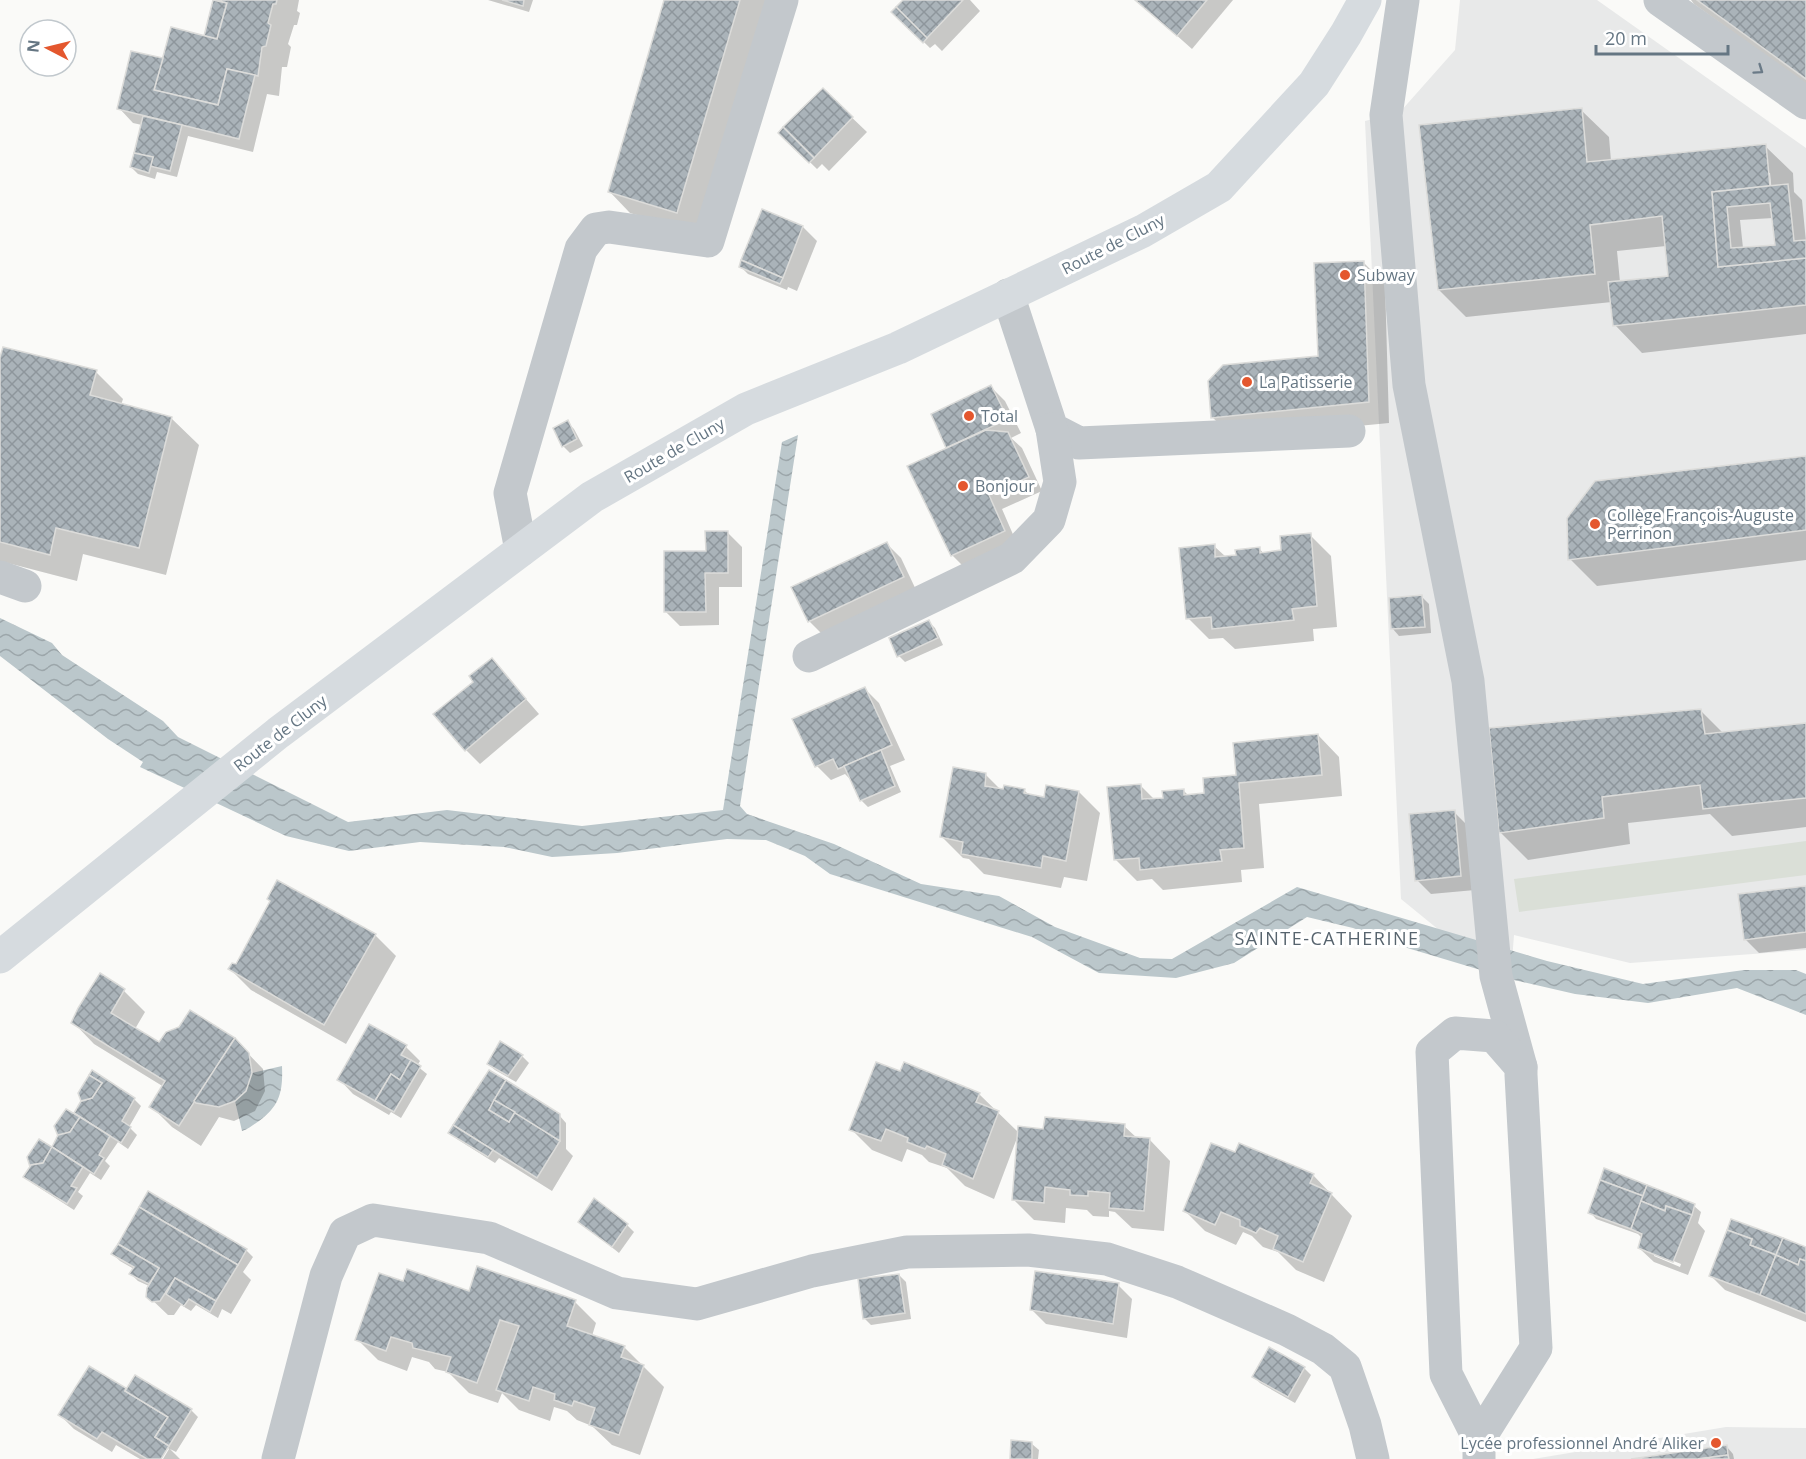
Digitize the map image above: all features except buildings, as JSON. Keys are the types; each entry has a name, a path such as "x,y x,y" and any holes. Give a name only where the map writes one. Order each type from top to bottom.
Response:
{"main road":[{"name":"Route de Cluny","path":"0,957 278,733 592,497 746,409 898,348 1143,231 1219,187 1314,84 1365,0"}],"lane":[{"path":"521,550 510,493 581,249 596,229 609,227 708,241 782,0"},
{"path":"1403,0 1386,116 1409,385 1468,681 1496,976 1521,1067 1536,1348 1479,1449"},
{"path":"1660,0 1806,103"},
{"path":"809,656 1012,558 1049,520 1060,482 1052,429 1008,295"},
{"path":"1052,429 1079,442 1350,431"},
{"path":"1479,1449 1446,1374 1432,1052 1455,1034 1494,1036 1521,1067"},
{"path":"278,1459 326,1276 345,1233 373,1220 489,1238 617,1293 697,1304 812,1271 907,1252 1028,1250 1107,1259 1178,1282 1287,1330 1323,1349 1344,1367 1365,1425 1373,1459"}],"shaded area":[{"name":"Collège François-Auguste Perrinon","path":"1460,0 1597,0 1806,148 1806,950 1630,963 1514,935 1512,961 1477,961 1401,899 1365,121 1400,112 1455,50"},
{"path":"1806,841 1806,875 1519,912 1514,879"},
{"name":"Lycée professionnel André Aliker","path":"1726,1427 1806,1428 1806,1459 1533,1459"}],"water":[{"path":"798,435 740,806 747,814 834,844 921,884 999,896 1055,927 1140,958 1172,959 1297,887 1547,961 1643,984 1744,970 1796,970 1806,974 1806,1015 1737,988 1648,1003 1575,994 1514,980 1404,947 1353,928 1307,917 1234,963 1176,978 1099,973 1032,937 830,874 805,856 766,840 727,839 617,853 552,857 504,847 420,842 349,851 286,836 140,767 143,762 108,739 0,656 0,618 52,643 62,655 163,721 178,737 348,822 447,810 582,826 723,810 782,442"},
{"path":"282,1066 281,1090 276,1104 251,1127 242,1131 235,1101 246,1091 252,1073"}],"place":[{"name":"Subway","path":"1345,275"},
{"name":"La Patisserie","path":"1247,382"},
{"name":"Total","path":"969,416"},
{"name":"Bonjour","path":"963,486"},
{"name":"Collège François-Auguste Perrinon","path":"1595,524"},
{"name":"Lycée professionnel André Aliker","path":"1716,1443"}],"district":[{"name":"SAINTE-CATHERINE","path":"1327,938"}]}
